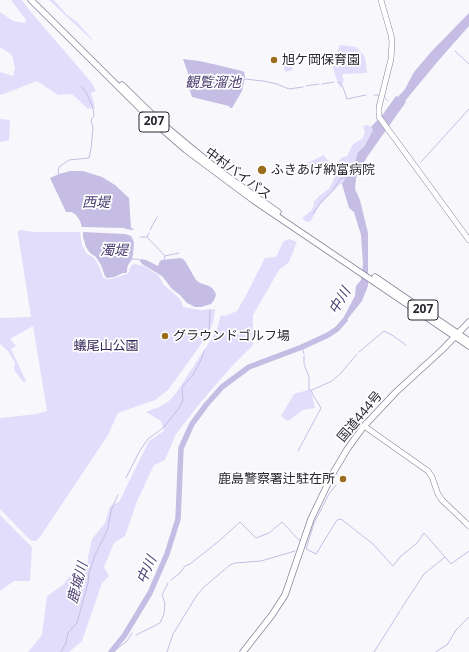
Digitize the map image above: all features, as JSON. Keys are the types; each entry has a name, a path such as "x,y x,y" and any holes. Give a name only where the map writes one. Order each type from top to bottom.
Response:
{"highway":[{"name":"中村バイパス","path":"31,0 156,124 186,150 253,200 292,224"},
{"name":"中村バイパス","path":"37,0 158,120 221,172 292,224 457,335"},
{"name":"国道444号","path":"243,652 272,615 285,595 311,519 333,473 348,448 364,426 396,392 469,322"},
{"name":"207","path":"457,335 469,341"},
{"name":"207","path":"457,335 469,346"}],"main road":[{"path":"381,0 392,42 390,59 379,107 379,117 469,240"},
{"path":"364,426 428,471 442,500 469,526"}],"green space":[{"path":"11,0 22,0 92,83 96,91 91,93 95,108 88,109 72,94 58,95 37,81 0,95 0,72 13,76 15,68 12,55 0,47 0,12 13,21 25,23 26,20"},
{"path":"49,0 54,0 66,14 77,22 93,41"},
{"path":"340,45 356,47 365,57 367,73 344,74 342,76 344,80 341,88 333,68"},
{"path":"294,50 292,63 293,70 285,72 282,63 284,55"},
{"path":"0,119 10,120 9,140 0,142"},
{"path":"368,125 373,130 364,147 358,152 355,162 342,184 340,184 319,206 310,222 305,221 302,218 311,211 314,205 313,203 319,196 330,188 341,158 347,156 353,144 362,139 365,132 363,126"},
{"path":"324,155 329,162 327,166 312,174 309,173 305,164"},
{"name":"蟻尾山公園","path":"18,231 33,232 80,232 82,245 86,253 94,258 103,277 106,279 127,274 132,265 135,264 144,266 158,275 164,285 179,298 183,307 200,310 215,309 213,323 207,336 168,390 155,400 118,413 108,435 36,541 30,540 0,509 0,418 37,414 47,411 33,326 10,339 16,346 11,349 26,381 24,383 14,370 15,363 8,351 0,344 0,318 31,317 18,234"},
{"path":"289,239 297,242 289,262 279,270 253,315 253,345 233,365 200,403 176,434 165,460 154,465 137,501 125,536 114,543 104,567 109,576 102,583 82,641 69,652 28,652 42,635 47,596 63,585 72,573 87,568 92,539 105,523 110,506 119,502 149,441 164,431 161,421 146,412 168,402 176,393 216,332 221,315 225,316 237,311 265,258 276,257 283,242"},
{"path":"308,390 311,391 315,408 303,410 288,421 281,416 294,394"},
{"path":"0,515 32,547 30,581 14,581 0,591"}],"water":[{"path":"469,13 469,26 405,101 406,102 367,157 356,178 355,189 360,200 368,233 368,286 362,301 342,326 340,324 355,296 356,286 361,280 363,264 361,235 354,212 349,208 342,184 355,162 358,152 364,147 373,130 371,127 396,96 398,97 405,89 414,72 431,52"},
{"name":"観覧溜池","path":"183,59 199,61 244,72 245,77 242,91 232,108 192,97 188,87 189,76"},
{"name":"西堤","path":"70,171 83,171 102,177 115,185 129,198 131,228 134,229 82,227 76,215 72,212 66,212 50,178"},
{"name":"濁堤","path":"83,232 125,234 131,236 134,242 133,255 128,265 127,272 107,278 96,257 90,253 86,247"},
{"path":"180,258 185,261 196,280 213,289 216,295 211,304 195,307 187,303 172,289 162,276 142,264 140,261 141,259 146,260 158,266 162,260"}],"waterway":[{"path":"455,51 469,64"},
{"path":"245,79 277,84 289,89 303,87"},
{"path":"322,84 334,82"},
{"path":"338,82 343,87 347,99 366,95"},
{"path":"306,86 319,84"},
{"path":"59,174 59,167 69,160 89,158 93,128 91,120 94,116 93,108 82,87"},
{"path":"374,95 379,95"},
{"path":"385,98 388,101"},
{"path":"421,162 469,109"},
{"path":"313,214 340,179 346,177"},
{"path":"150,230 157,217"},
{"path":"149,233 147,237 165,256"},
{"path":"140,237 147,237"},
{"path":"164,260 165,256 179,253"},
{"path":"131,259 142,261"},
{"name":"鹿城川","path":"209,329 210,310"},
{"name":"中川","path":"111,652 124,636 150,593 167,554 178,519 181,448 192,424 222,387 249,367 302,347 328,335 337,329 345,320"},
{"path":"359,352 384,331 406,345"},
{"name":"中川","path":"302,347 304,354"},
{"name":"鹿城川","path":"126,478 139,452 148,439 164,427 179,408 183,400 183,386 193,375 204,351"},
{"path":"312,390 332,381 357,354"},
{"path":"298,451 321,408 311,390 309,390 309,377 304,364 304,356"},
{"path":"336,485 329,494 314,523 306,549 316,554 337,520 341,519 373,544 393,566 400,557 417,543 424,533 445,557"},
{"name":"鹿城川","path":"61,652 66,643 68,633 77,623 88,583 89,573 95,555 107,531 112,508 118,495"},
{"path":"171,580 180,573 185,566 190,564 219,541 240,522 256,538 269,533 282,522 299,540 301,540"},
{"path":"167,652 173,634 197,595 204,587 230,565 235,563 261,561 295,551"},
{"path":"401,609 424,574 445,557 451,564 469,551"},
{"path":"136,635 160,623 164,614 165,603 162,595 168,583"},
{"path":"374,652 400,611"},
{"path":"436,652 447,645 456,630 469,617"},
{"path":"113,652 127,641 132,633"}],"place":[{"name":"旭ケ岡保育園","path":"274,60"},
{"name":"ふきあげ納富病院","path":"262,170"},
{"name":"グラウンドゴルフ場","path":"165,336"},
{"name":"鹿島警察署辻駐在所","path":"343,479"}]}
